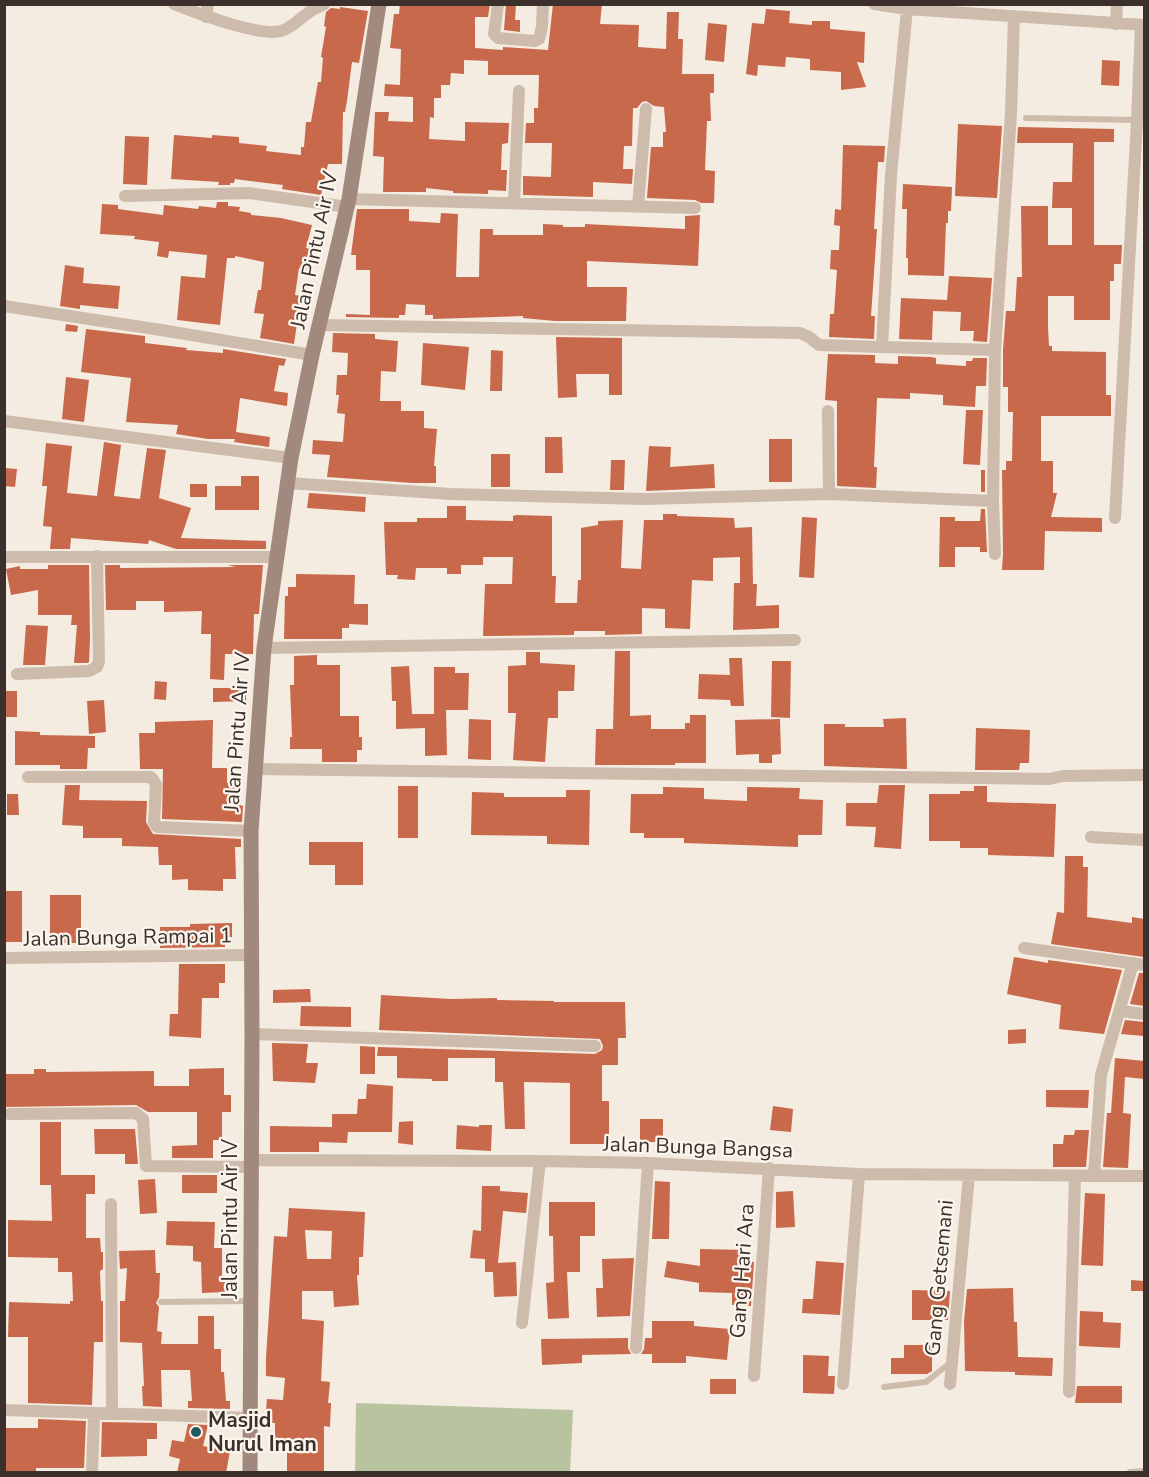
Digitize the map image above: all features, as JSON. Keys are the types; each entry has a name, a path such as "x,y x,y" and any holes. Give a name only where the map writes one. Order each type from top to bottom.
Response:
{"main road":[{"name":"Jalan Pintu Air IV","path":"250,1473 251,831 264,648 291,458 348,203 379,4"}],"street":[{"path":"174,4 206,17 267,32 281,31 290,27 324,4"},
{"path":"206,17 208,4"},
{"path":"498,4 494,34 498,38 534,41 539,39 541,34 543,4"},
{"path":"874,4 907,9 1143,25 1115,518"},
{"path":"1116,24 1118,4"},
{"path":"882,347 891,175 907,9"},
{"path":"995,554 993,501 995,350 1011,114 1014,16"},
{"path":"514,203 519,91"},
{"path":"638,206 646,109"},
{"path":"126,196 249,193 348,203 514,203 695,208"},
{"path":"4,306 312,356"},
{"path":"320,325 800,333 819,345 995,350"},
{"path":"828,411 829,494"},
{"path":"4,421 291,458"},
{"path":"288,483 451,494 644,499 829,494 993,501"},
{"path":"6,554 278,557"},
{"path":"17,674 89,671 97,667 99,661 97,556"},
{"path":"264,648 795,640"},
{"path":"254,769 1049,779 1063,776 1144,775"},
{"path":"28,777 151,777 156,784 154,822 157,827 251,831"},
{"path":"1091,837 1144,840"},
{"path":"1024,948 1139,964 1101,1074 1094,1174"},
{"name":"Jalan Bunga Rampai 1","path":"4,958 252,955"},
{"path":"1121,1011 1144,1014"},
{"path":"252,1034 595,1046"},
{"name":"Jalan Bunga Bangsa","path":"9,1114 136,1113 143,1119 146,1167 540,1161 648,1163 859,1174 1144,1176"},
{"path":"522,1323 540,1161"},
{"path":"636,1348 648,1163"},
{"name":"Gang Hari Ara","path":"754,1376 769,1168"},
{"path":"843,1384 859,1174"},
{"name":"Gang Getsemani","path":"950,1384 969,1175"},
{"path":"1069,1392 1075,1176"},
{"path":"111,1204 112,1413"},
{"path":"4,1410 251,1418"},
{"path":"92,1473 94,1414"}],"lane":[{"path":"1026,117 1137,120"},
{"path":"161,1302 251,1301"},
{"path":"884,1387 926,1382 951,1362"},
{"path":"1130,1473 1144,1471"}],"green space":[{"path":"356,1403 573,1410 570,1472 355,1472"}],"building":[{"path":"400,4 490,4 488,17 475,17 475,48 503,50 503,47 548,50 553,4 602,4 600,24 639,25 638,47 666,49 667,12 679,12 678,39 683,39 682,74 714,74 714,93 710,93 711,121 707,121 705,170 715,171 714,203 647,198 651,147 663,147 663,132 666,132 664,107 654,106 646,101 637,108 633,108 632,146 624,146 623,169 633,169 632,184 593,182 593,197 523,195 523,176 551,177 552,143 525,143 526,123 534,123 534,108 538,108 539,75 488,75 488,61 464,60 464,74 451,73 450,85 441,85 441,98 434,98 434,118 430,117 429,139 465,141 465,122 509,123 508,143 502,144 501,170 507,170 506,191 488,190 488,194 453,193 453,191 426,188 426,192 383,192 384,157 373,156 375,112 389,112 388,121 413,122 413,97 384,96 385,84 400,85 401,49 390,48 394,14 399,14"},
{"path":"506,4 516,4 515,20 520,20 520,32 504,30"},
{"path":"340,7 368,11 359,63 352,62 347,101 345,112 343,112 342,164 328,164 321,195 282,189 283,185 235,179 230,185 218,185 219,182 171,179 174,135 212,138 212,135 239,137 239,143 267,146 266,151 301,155 306,122 311,122 318,82 321,82 326,12 331,8 340,9"},
{"path":"766,9 790,11 789,23 812,25 812,21 830,21 830,29 865,32 864,63 857,62 866,87 841,90 841,72 810,70 810,59 786,57 785,67 758,65 757,76 746,74 752,23 764,24"},
{"path":"708,23 727,25 724,62 705,60"},
{"path":"1102,60 1120,61 1119,86 1101,85"},
{"path":"958,124 1002,126 997,198 955,196"},
{"path":"1018,127 1114,129 1114,142 1094,142 1094,245 1122,245 1121,264 1114,264 1114,281 1110,281 1110,320 1074,320 1074,296 1048,296 1049,346 1052,346 1052,351 1106,352 1106,395 1111,395 1111,416 1041,416 1041,461 1053,461 1053,493 1057,493 1051,517 1102,518 1102,532 1045,531 1044,570 1002,570 1002,470 1006,470 1006,461 1012,461 1013,412 1008,412 1008,387 1003,387 1003,350 1006,311 1015,311 1017,277 1022,277 1021,206 1048,206 1048,245 1072,245 1072,208 1052,208 1053,182 1072,182 1073,143 1017,143"},
{"path":"125,136 149,137 147,185 123,184"},
{"path":"843,145 885,146 884,162 878,162 874,229 877,229 871,316 875,316 874,339 829,337 830,314 834,314 837,270 830,269 831,250 839,250 840,226 834,225 835,209 841,210"},
{"path":"903,184 952,187 951,211 948,211 948,223 946,223 944,276 908,275 907,209 902,209"},
{"path":"217,202 228,202 228,206 240,207 239,211 251,213 251,215 281,218 312,225 306,248 310,249 306,270 299,268 295,295 301,296 294,344 260,338 264,314 254,313 258,290 261,290 264,262 235,256 235,258 227,258 220,325 177,320 181,276 205,278 207,255 169,251 168,258 157,256 159,242 134,239 135,236 100,234 102,204 118,205 118,209 163,215 164,205 198,209 199,206 216,208"},
{"path":"357,209 409,209 409,221 440,223 441,213 458,214 456,277 479,277 480,229 493,229 493,235 543,235 543,224 563,225 563,227 585,227 585,224 685,229 685,216 700,215 698,266 587,261 587,287 627,287 626,321 555,321 523,318 523,316 433,319 433,315 425,315 425,305 406,304 405,315 399,315 399,318 346,317 346,314 370,315 370,270 356,270 356,255 351,255"},
{"path":"65,265 84,268 83,283 120,286 118,309 80,305 80,309 60,306"},
{"path":"949,276 992,278 987,342 973,341 974,331 960,331 961,312 933,311 932,340 899,339 901,298 947,300"},
{"path":"66,324 78,326 77,332 65,331"},
{"path":"86,329 145,336 145,343 187,348 186,350 223,353 223,349 286,359 284,366 279,365 274,391 288,393 287,406 240,398 236,432 270,437 269,447 234,442 235,439 208,439 176,434 178,425 126,422 131,378 81,372"},
{"path":"333,333 375,334 375,339 398,341 396,372 381,371 380,401 401,401 401,411 424,411 424,428 437,429 434,466 436,466 436,483 327,477 330,455 312,454 313,440 343,442 345,414 337,413 339,395 336,395 337,375 347,375 348,353 332,352"},
{"path":"556,337 622,338 622,395 609,395 609,374 576,374 577,397 558,398"},
{"path":"423,343 469,347 465,390 421,385"},
{"path":"491,350 503,351 502,391 490,391"},
{"path":"828,354 875,355 875,363 898,364 898,356 931,357 936,358 936,364 966,366 966,361 972,361 973,358 987,358 986,386 976,386 975,407 943,405 943,395 910,393 910,399 877,398 874,467 877,467 876,488 837,486 837,401 825,400"},
{"path":"66,377 89,380 84,422 62,419"},
{"path":"966,410 983,410 980,465 963,464"},
{"path":"545,437 562,437 563,473 545,473"},
{"path":"769,439 792,439 792,482 769,482"},
{"path":"104,442 121,445 114,496 140,499 147,448 166,450 159,498 191,508 181,538 266,541 266,549 176,549 149,540 148,544 71,538 70,549 50,549 52,527 43,526 47,486 42,486 46,443 72,446 67,493 97,496"},
{"path":"649,446 671,447 670,467 714,464 715,488 646,491"},
{"path":"491,454 510,454 510,487 491,487"},
{"path":"611,460 625,460 624,490 610,490"},
{"path":"4,468 17,469 15,487 4,486"},
{"path":"981,470 985,470 985,492 981,492"},
{"path":"241,476 259,476 259,510 215,510 215,486 241,486"},
{"path":"190,484 207,484 207,497 190,497"},
{"path":"309,493 366,497 365,512 307,508"},
{"path":"447,506 466,506 466,520 513,521 513,516 516,515 552,516 552,576 556,576 555,603 577,603 578,580 581,580 581,528 598,525 598,521 623,520 621,568 641,569 644,520 663,520 663,514 734,518 735,528 752,527 753,584 757,584 756,606 779,605 779,628 733,630 734,583 740,583 740,557 713,558 713,581 692,580 690,629 665,628 665,609 642,608 642,634 605,635 605,631 574,631 574,635 483,636 485,584 512,584 513,557 483,557 483,565 461,565 461,574 447,574 447,568 416,568 415,580 397,579 398,575 386,575 384,522 417,522 417,518 447,518"},
{"path":"981,509 985,509 987,552 980,552 980,547 955,547 955,567 939,567 940,517 955,517 955,521 980,521"},
{"path":"802,517 817,518 814,578 799,577"},
{"path":"48,565 89,565 90,639 89,662 87,663 74,663 77,625 71,625 72,615 38,615 38,590 11,595 6,569 20,566 20,569 48,569"},
{"path":"105,565 120,565 120,568 263,565 259,614 254,614 253,654 225,654 224,680 210,679 211,634 201,634 202,611 164,612 164,601 136,601 136,610 106,610"},
{"path":"296,574 355,575 354,604 368,604 368,625 349,624 349,628 342,628 342,639 284,639 285,596 288,596 288,587 296,587"},
{"path":"26,625 48,626 45,665 23,665"},
{"path":"615,651 630,651 630,716 651,715 651,729 685,729 685,723 690,723 690,715 706,715 706,763 595,765 596,729 613,729"},
{"path":"526,652 540,652 540,663 575,665 574,691 558,691 558,718 548,718 545,762 513,760 516,713 508,713 508,666 526,665"},
{"path":"317,655 317,665 340,665 340,716 359,716 359,737 362,737 362,750 357,750 357,762 322,762 322,749 290,749 290,737 292,737 290,685 294,685 294,656"},
{"path":"729,658 742,658 744,706 731,706 730,700 698,699 699,674 730,675"},
{"path":"772,661 791,661 790,718 771,717"},
{"path":"409,666 412,714 434,714 434,667 455,667 455,673 469,673 468,710 446,710 447,755 425,756 425,728 396,729 396,701 392,701 391,667"},
{"path":"155,681 167,682 166,700 154,699"},
{"path":"213,688 246,688 246,701 213,702"},
{"path":"4,691 17,691 17,717 4,717"},
{"path":"104,700 106,732 89,734 87,701"},
{"path":"906,718 907,769 824,766 824,724 845,724 845,727 884,727 883,719"},
{"path":"469,719 491,720 491,760 468,759"},
{"path":"780,719 781,754 772,755 772,763 759,763 759,754 736,755 735,720"},
{"path":"213,720 212,768 227,768 227,783 240,783 240,805 243,806 242,822 162,819 163,769 140,769 139,733 155,733 155,722"},
{"path":"976,728 1030,730 1029,763 1020,763 1019,770 975,770"},
{"path":"15,731 40,732 40,735 95,736 95,748 88,748 87,769 60,769 60,765 15,765"},
{"path":"65,785 80,785 79,800 147,801 146,822 153,834 241,839 241,847 235,847 236,879 223,879 223,891 188,890 188,879 172,880 172,865 159,865 158,847 122,846 122,838 83,838 83,826 62,825"},
{"path":"879,785 905,785 901,849 874,847 876,827 846,826 846,803 877,803"},
{"path":"398,786 418,786 418,838 398,838"},
{"path":"974,786 987,786 987,802 1056,804 1054,857 988,855 988,848 960,848 960,841 929,841 929,794 960,794 960,791 974,791"},
{"path":"663,787 704,788 704,799 747,801 747,787 800,788 799,799 823,800 822,835 798,835 798,847 684,843 684,838 644,838 644,833 630,833 631,794 663,794"},
{"path":"566,790 590,790 589,845 547,844 547,836 471,835 472,792 504,793 504,797 566,797"},
{"path":"7,794 18,794 19,815 7,815"},
{"path":"309,842 363,842 363,885 335,885 335,865 309,865"},
{"path":"1065,856 1083,856 1083,867 1088,867 1087,917 1132,923 1132,917 1144,919 1144,957 1051,944 1057,912 1064,913"},
{"path":"4,891 22,891 22,942 4,942"},
{"path":"50,895 81,895 81,943 50,943"},
{"path":"232,923 232,937 225,937 225,947 160,948 160,927"},
{"path":"1014,957 1048,963 1048,960 1122,970 1104,1034 1059,1029 1061,1005 1007,994"},
{"path":"179,964 225,964 225,983 219,983 219,998 202,998 201,1038 169,1036 170,1014 178,1014"},
{"path":"1139,973 1144,973 1144,1006 1130,1004"},
{"path":"310,989 311,1002 273,1003 273,990"},
{"path":"381,995 554,1002 625,1002 626,1038 618,1038 618,1065 602,1065 602,1101 609,1101 609,1144 570,1144 570,1083 524,1082 525,1129 505,1129 503,1082 495,1082 495,1058 448,1058 448,1081 432,1081 432,1079 397,1078 397,1056 377,1056 378,1047 595,1054 602,1050 600,1039 379,1030"},
{"path":"301,1006 351,1007 351,1027 300,1026"},
{"path":"1125,1020 1144,1022 1144,1036 1121,1034"},
{"path":"1026,1029 1026,1043 1008,1044 1008,1030"},
{"path":"272,1043 308,1044 306,1063 318,1063 315,1083 273,1081"},
{"path":"360,1046 375,1047 375,1074 360,1074"},
{"path":"1115,1058 1144,1061 1144,1079 1125,1077 1123,1113 1131,1114 1128,1168 1103,1167 1107,1113 1111,1113"},
{"path":"224,1068 224,1095 231,1095 231,1112 222,1112 222,1140 213,1140 213,1158 172,1158 172,1146 197,1145 197,1112 148,1112 136,1105 4,1107 4,1074 34,1074 34,1069 46,1069 46,1072 154,1071 154,1086 189,1086 189,1069"},
{"path":"367,1084 393,1086 392,1132 348,1132 347,1143 319,1142 319,1152 270,1152 270,1126 332,1127 332,1114 357,1114 358,1099 366,1099"},
{"path":"1046,1090 1089,1090 1088,1108 1046,1107"},
{"path":"773,1106 793,1109 791,1132 770,1130"},
{"path":"640,1119 663,1119 663,1142 640,1142"},
{"path":"413,1121 413,1145 398,1143 399,1122"},
{"path":"40,1122 61,1122 61,1175 95,1175 95,1194 86,1194 86,1238 100,1238 101,1252 103,1252 103,1269 100,1271 103,1342 94,1342 92,1405 28,1403 28,1337 8,1337 9,1302 70,1304 70,1301 73,1301 72,1272 58,1272 58,1258 8,1257 8,1220 52,1221 51,1185 40,1185"},
{"path":"457,1125 479,1127 479,1125 492,1125 491,1151 456,1149"},
{"path":"94,1129 135,1129 138,1164 125,1164 125,1154 95,1154"},
{"path":"1075,1130 1089,1130 1086,1167 1053,1167 1053,1144 1063,1144 1064,1135 1074,1135"},
{"path":"182,1175 217,1175 217,1193 182,1193"},
{"path":"155,1179 157,1213 140,1214 138,1180"},
{"path":"655,1181 670,1182 669,1239 652,1239"},
{"path":"482,1186 500,1186 500,1191 528,1193 526,1213 503,1211 498,1263 516,1262 517,1296 494,1297 493,1272 485,1272 485,1259 470,1258 473,1230 481,1231"},
{"path":"793,1191 795,1227 776,1228 776,1192"},
{"path":"1085,1193 1105,1194 1103,1266 1081,1265"},
{"path":"549,1202 595,1202 595,1236 580,1236 580,1272 567,1272 569,1318 548,1319 546,1283 554,1282 553,1236 549,1236"},
{"path":"289,1208 365,1212 363,1257 359,1257 359,1275 357,1275 359,1305 334,1307 333,1291 302,1291 302,1319 324,1321 321,1381 330,1382 328,1403 331,1403 330,1427 324,1426 324,1473 287,1473 287,1440 275,1440 275,1423 265,1423 267,1399 283,1400 285,1378 266,1376 266,1358 274,1236 287,1237","holes":["305,1230 332,1231 331,1259 307,1259"]},
{"path":"167,1221 215,1222 214,1248 222,1248 222,1276 225,1276 225,1292 202,1293 201,1262 193,1261 193,1246 166,1245"},
{"path":"700,1249 747,1250 747,1262 754,1262 751,1306 732,1305 732,1293 699,1292 699,1283 664,1277 667,1261 700,1266"},
{"path":"155,1250 156,1273 160,1273 159,1297 156,1303 159,1307 157,1331 162,1332 161,1344 198,1344 198,1316 214,1316 214,1349 221,1349 221,1372 224,1372 226,1401 230,1401 230,1409 188,1408 188,1401 192,1401 190,1370 161,1370 162,1407 143,1406 142,1343 120,1342 120,1301 125,1301 127,1268 120,1269 119,1251"},
{"path":"634,1258 630,1316 597,1317 596,1288 603,1288 602,1259"},
{"path":"816,1261 844,1263 840,1315 802,1313 803,1299 813,1299"},
{"path":"1131,1280 1144,1281 1144,1291 1131,1291"},
{"path":"1013,1288 1018,1357 1053,1358 1052,1376 1015,1375 1015,1372 965,1371 964,1321 967,1289"},
{"path":"912,1290 950,1291 948,1320 912,1320"},
{"path":"1080,1311 1103,1312 1103,1322 1121,1323 1120,1348 1079,1346"},
{"path":"652,1321 694,1321 694,1326 730,1329 727,1360 686,1356 686,1363 652,1363 652,1354 641,1354 645,1338 652,1338"},
{"path":"628,1338 628,1348 631,1354 582,1355 582,1363 542,1365 541,1339"},
{"path":"904,1345 932,1345 932,1371 927,1374 891,1374 891,1358 904,1358"},
{"path":"803,1355 829,1356 828,1376 835,1376 834,1394 803,1393"},
{"path":"710,1379 736,1379 736,1394 710,1394"},
{"path":"1077,1386 1122,1386 1122,1403 1075,1403"},
{"path":"38,1419 86,1421 84,1468 36,1468 36,1473 4,1473 4,1428 38,1428"},
{"path":"102,1422 157,1423 157,1439 147,1439 147,1456 101,1457"},
{"path":"188,1424 208,1425 203,1446 230,1451 226,1473 177,1473 180,1459 169,1456 172,1440 184,1442"}],"place":[{"name":"Masjid Nurul Iman","path":"196,1432"}]}
